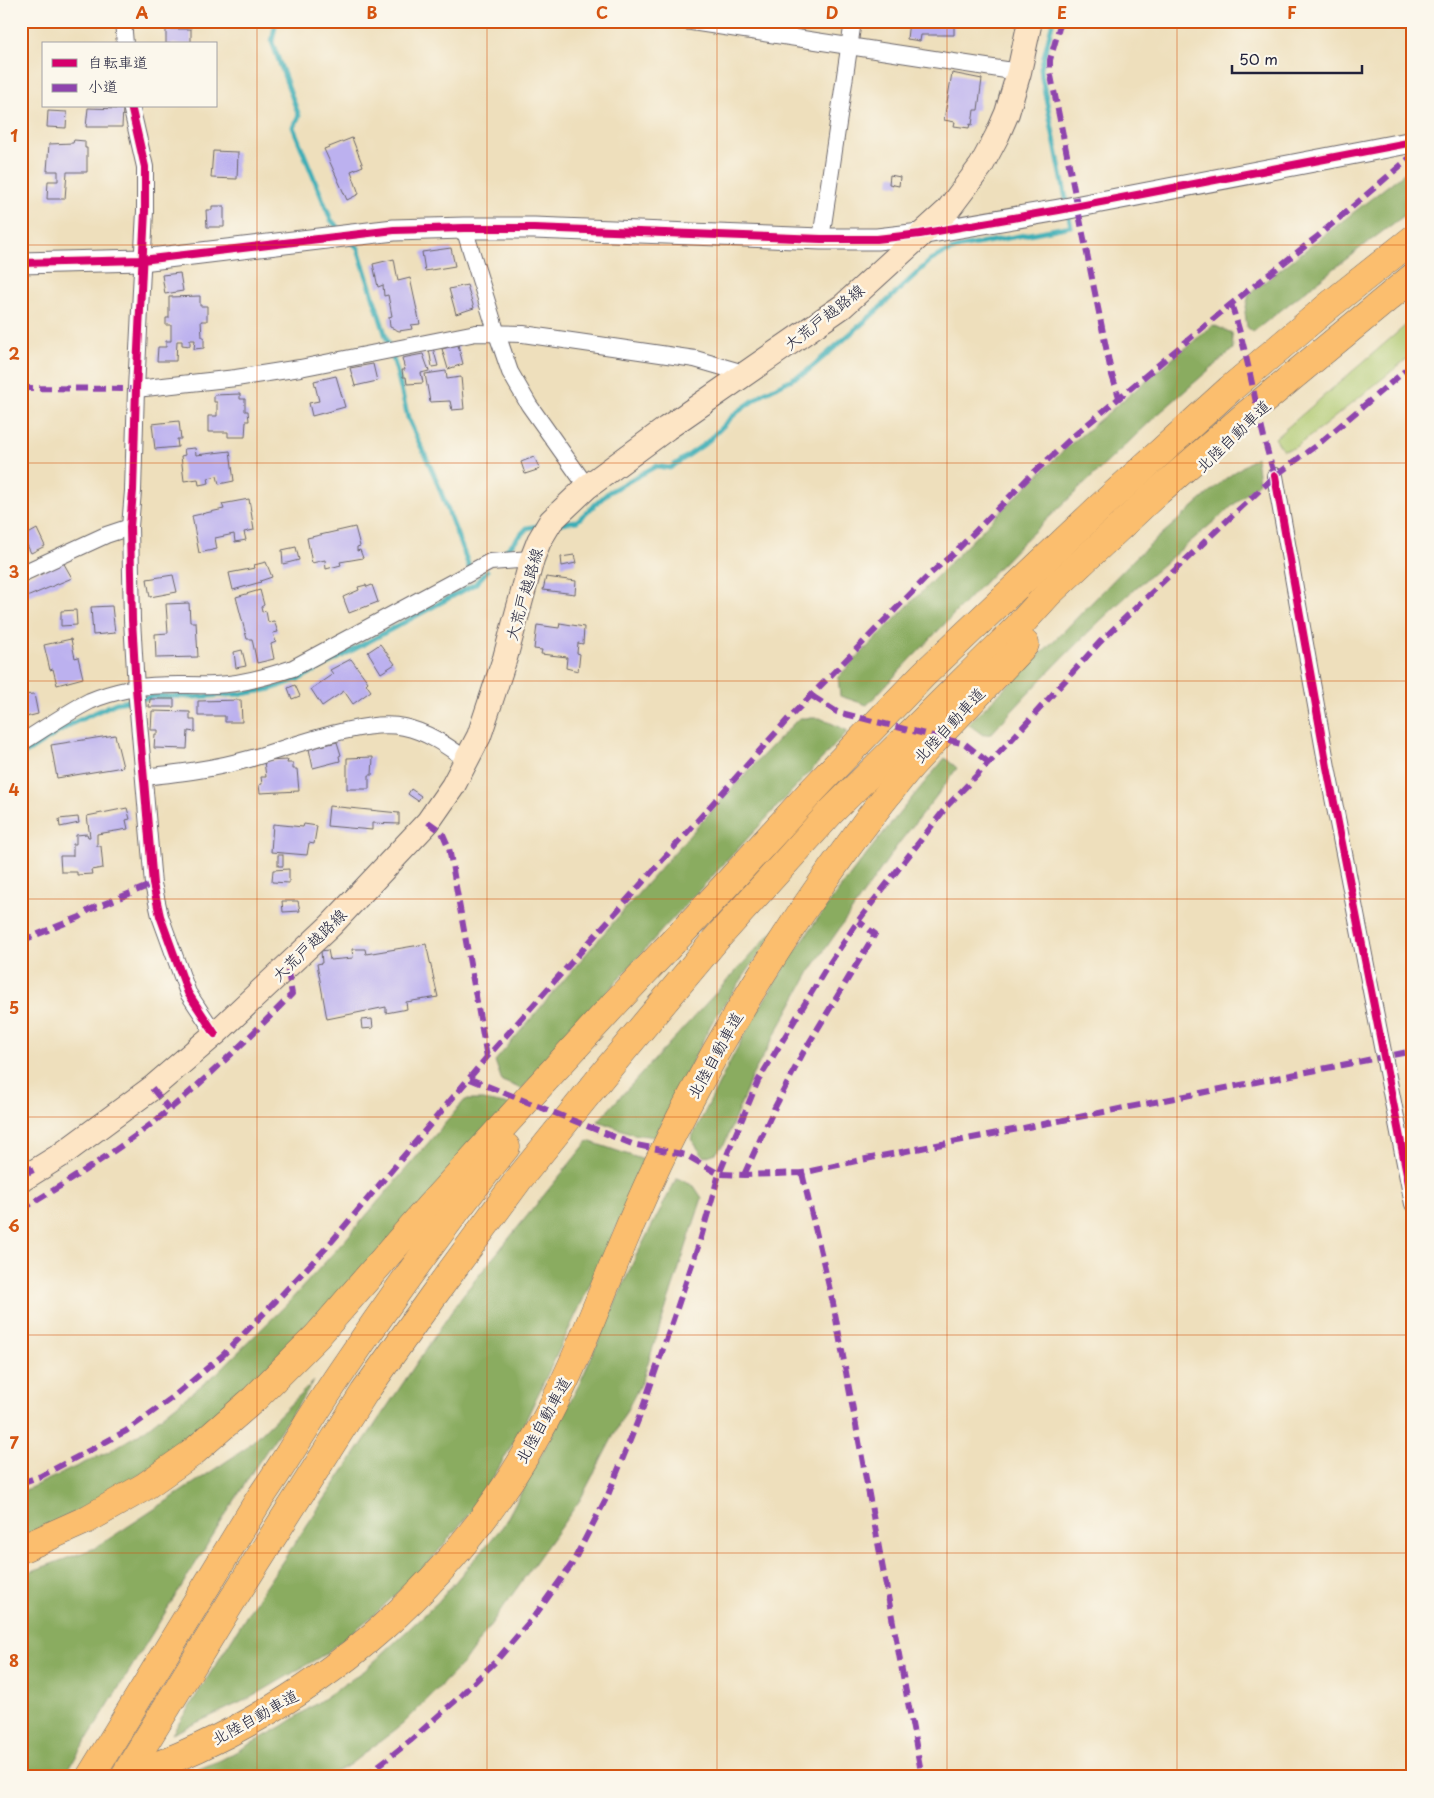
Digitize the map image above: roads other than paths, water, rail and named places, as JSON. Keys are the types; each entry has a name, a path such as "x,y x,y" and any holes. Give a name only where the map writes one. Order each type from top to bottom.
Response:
{"highway":[{"path":"21,1549 86,1520 144,1487 191,1454 254,1400 317,1336 430,1207 618,1000 810,793 923,675 1097,510 1230,389 1331,304 1413,239"},
{"name":"北陸自動車道","path":"125,1777 233,1599 364,1392 519,1179 717,938 830,813 1018,627 1048,594 1210,446 1413,278"},
{"name":"北陸自動車道","path":"125,1777 158,1766 248,1723 295,1696 342,1662 387,1624 426,1586 457,1551 484,1518 535,1438 560,1393 654,1172 693,1093 786,936 845,850 905,772 1057,610 1250,418 1348,330"},
{"path":"90,1777 260,1498 287,1460 339,1375 493,1163 624,1003 705,908"}],"main road":[{"name":"大荒戸越路線","path":"21,1180 62,1155 152,1088 215,1034 331,924 428,822 453,786 479,736 505,658 532,559 539,541 551,521 587,487 667,428 843,306 947,211 981,166 997,136 1007,113 1019,72 1030,21"}],"street":[{"path":"123,21 125,42"},
{"path":"685,21 1019,72"},
{"path":"820,239 853,21"},
{"path":"132,108 146,166 136,389 134,491 130,527 132,620 153,884 160,916 188,993 215,1034"},
{"path":"21,263 142,260 394,230 464,228 534,228 820,239 877,239 920,234 1068,208 1413,142"},
{"path":"464,228 510,372 529,405 587,487"},
{"path":"136,389 236,378 476,333 523,334 695,359 747,374"},
{"path":"1275,476 1327,767 1413,1204"},
{"path":"21,574 106,535 130,527"},
{"path":"21,743 91,701 136,688 169,685 232,684 267,677 293,668 490,562 532,559"},
{"path":"144,777 207,769 333,734 384,725 403,726 431,735 467,760"}],"waterway":[{"path":"276,21 272,42 299,116 293,127 331,220 341,231"},
{"path":"1053,21 1041,68 1067,204"},
{"path":"561,523 577,521 609,492 656,466 670,468 706,443 736,413 764,393 806,372 871,316 930,261 961,247 1071,226 1068,213"},
{"path":"350,240 358,248 396,368 408,418 436,479 470,569"},
{"path":"500,557 527,528 538,526"},
{"path":"21,756 73,723 116,703 157,696 195,697 241,694 271,689 299,679 475,584 487,571"}]}
